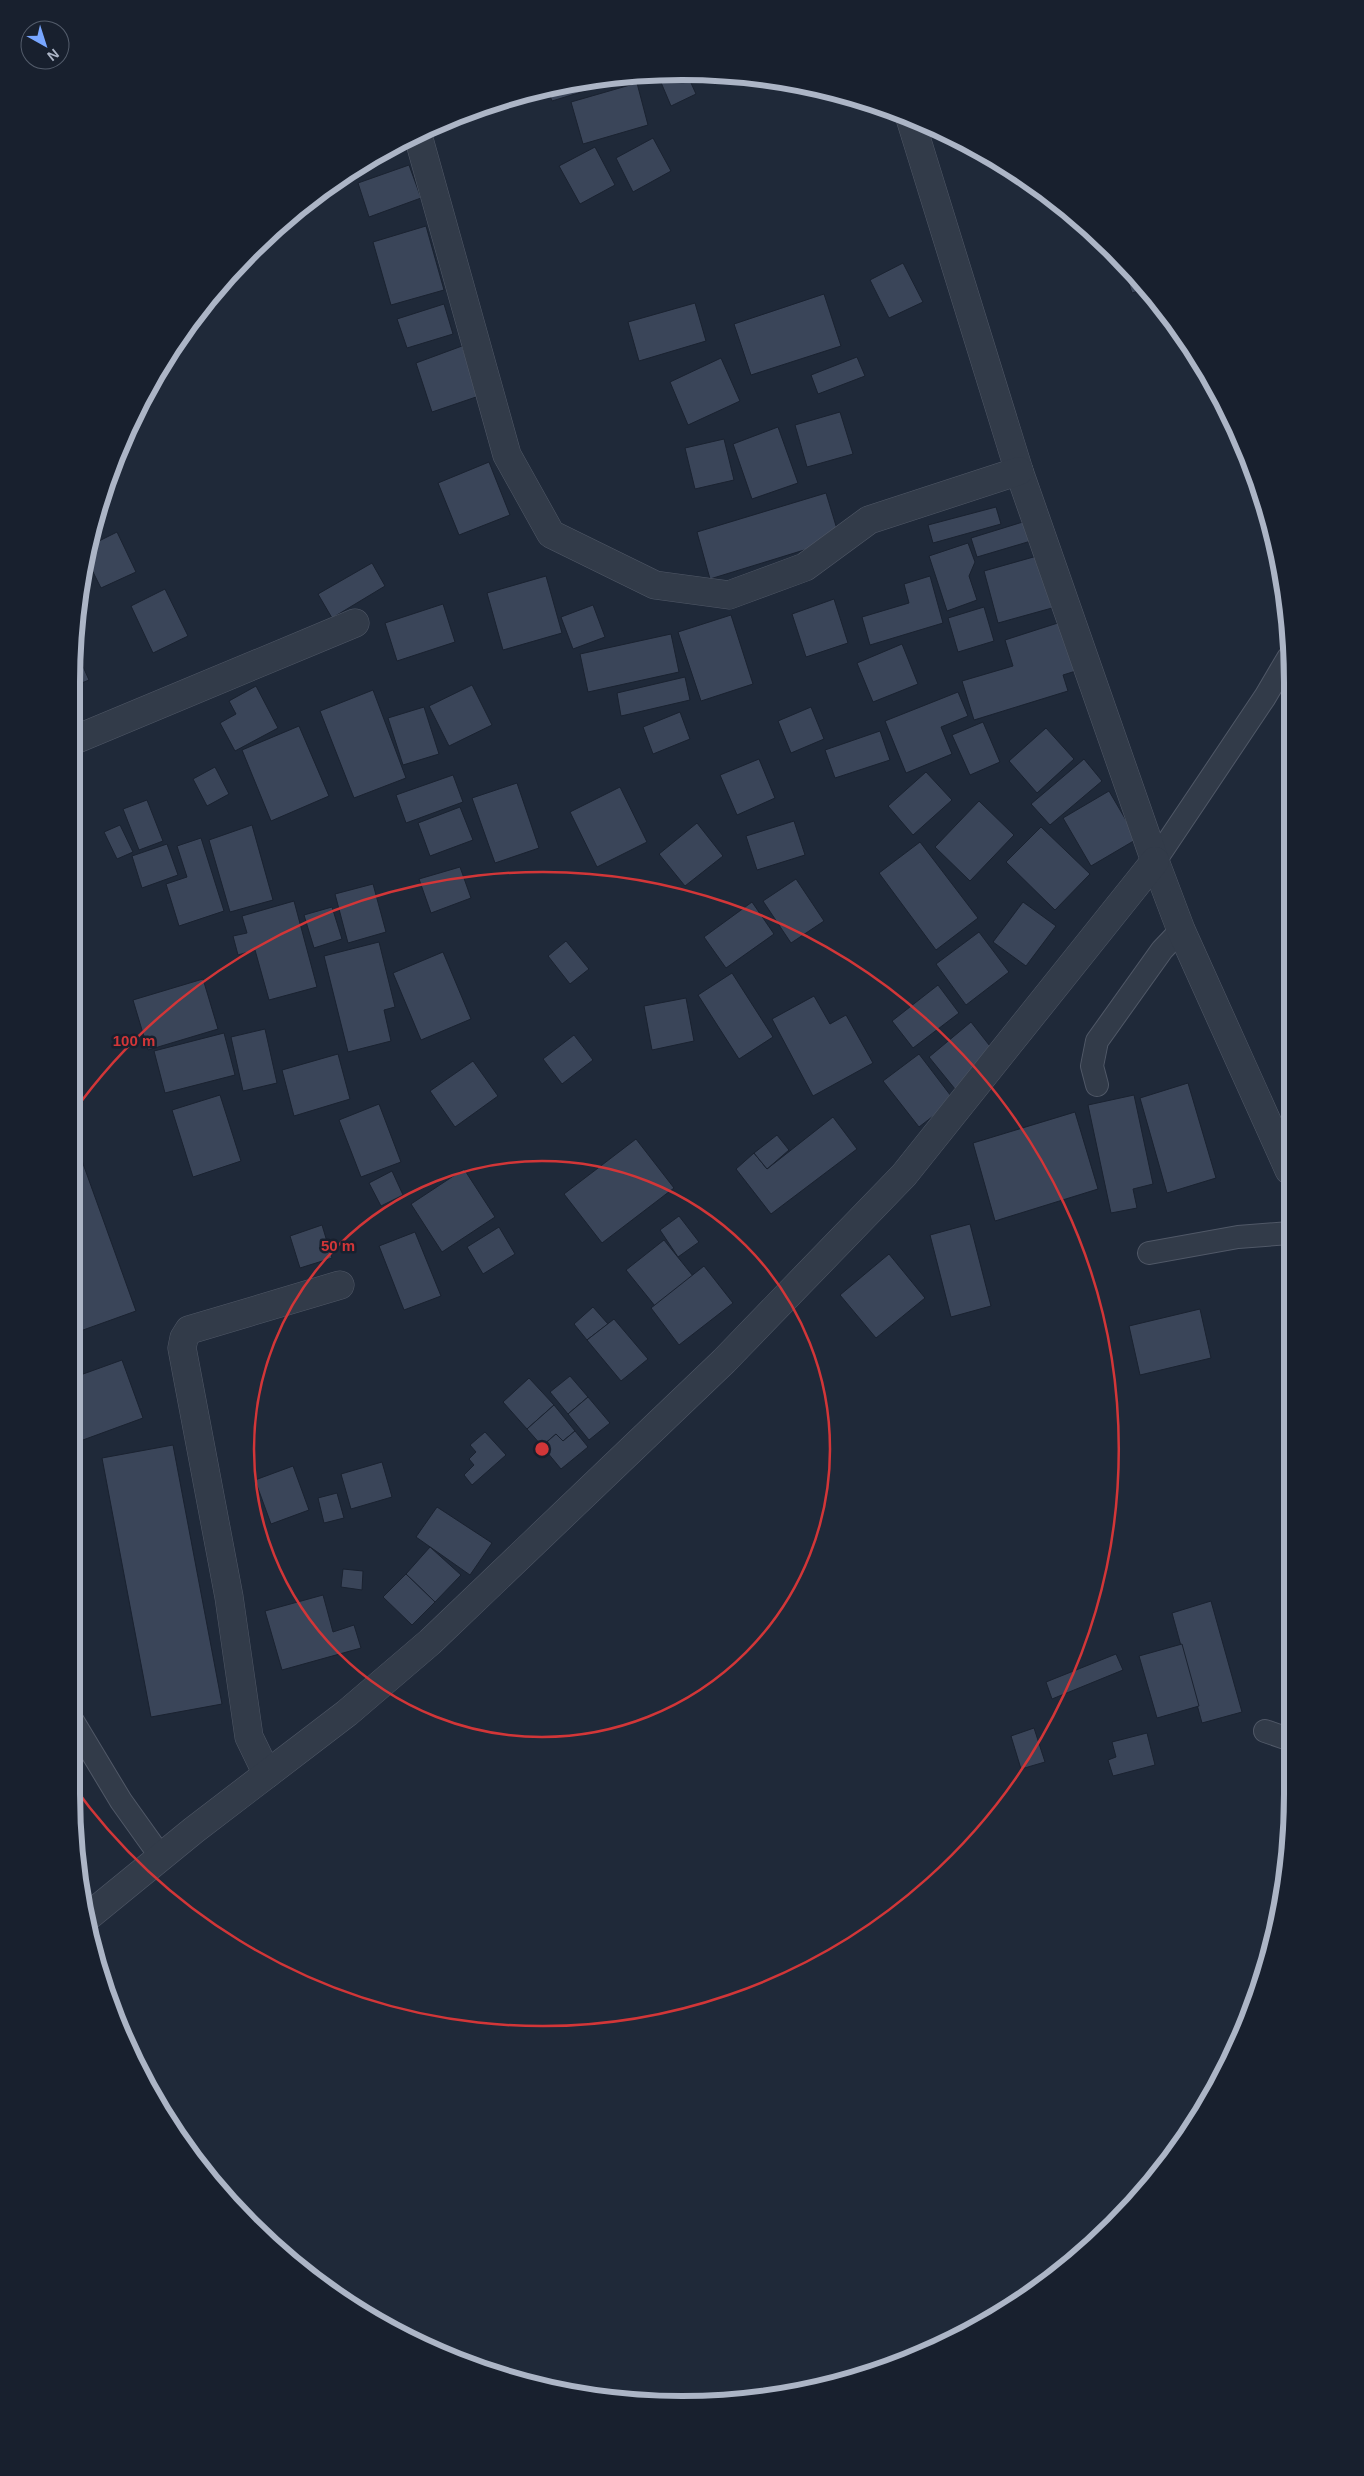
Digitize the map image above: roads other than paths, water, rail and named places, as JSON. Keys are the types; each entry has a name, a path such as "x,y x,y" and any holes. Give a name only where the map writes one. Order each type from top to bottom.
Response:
{"street":[{"path":"913,126 1020,471 1155,862 1181,930 1284,1159"},
{"path":"419,141 507,455 551,534 655,585 729,595 805,567 869,520 1020,471"},
{"path":"80,738 355,623"},
{"path":"92,1913 161,1857 347,1713 430,1642 724,1361 904,1175 1155,862"},
{"path":"267,1774 250,1737 207,1476 182,1348 184,1338 189,1330 340,1285"}],"lane":[{"path":"1155,862 1265,697 1284,666"},
{"path":"1097,1084 1092,1066 1097,1041 1162,950 1181,930"},
{"path":"1149,1253 1238,1237 1284,1233"},
{"path":"1265,1731 1284,1738"},
{"path":"80,1733 120,1801 161,1857"}]}
